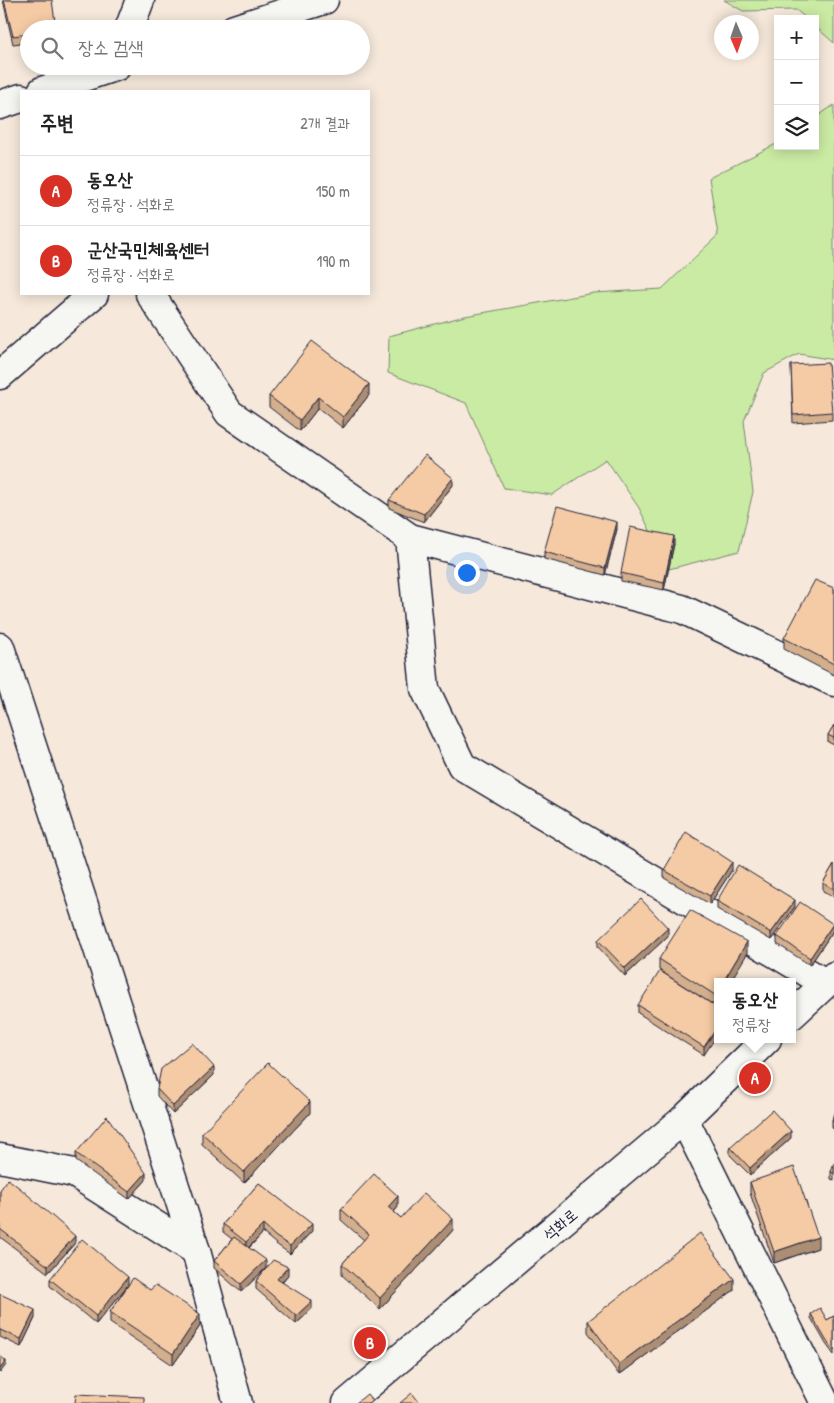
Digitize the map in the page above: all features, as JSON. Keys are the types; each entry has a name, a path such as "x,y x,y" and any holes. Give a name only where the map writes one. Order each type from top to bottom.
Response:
{"street":[{"path":"133,20 140,0"},
{"path":"262,20 324,0"},
{"path":"55,89 92,75"},
{"path":"0,105 20,98"},
{"path":"0,375 93,295"},
{"path":"151,295 229,413 410,538 682,609 834,682"},
{"path":"410,538 425,690 462,766 830,980 796,1011"},
{"path":"0,647 196,1251 238,1403"},
{"name":"석화로","path":"346,1403 684,1119 763,1043"},
{"path":"684,1119 826,1403"},
{"path":"0,1158 74,1173 196,1251"}],"green space":[{"path":"724,0 834,0 834,43 819,30 819,15 802,15 796,10 743,11"},
{"path":"834,105 834,360 799,354 764,373 744,421 753,492 739,551 669,569 639,508 606,459 552,495 504,488 466,403 388,373 389,336 465,316 594,293 662,289 718,235 709,178 774,145 774,150 819,150 819,115"}],"building":[{"path":"4,0 52,0 55,20 20,20 20,35 13,36"},
{"path":"312,341 369,384 343,417 318,397 300,420 269,396"},
{"path":"828,363 832,412 793,415 791,365"},
{"path":"425,455 453,478 424,514 389,500"},
{"path":"557,506 617,522 605,568 544,552"},
{"path":"630,527 674,536 664,583 621,573"},
{"path":"815,580 834,588 834,664 784,638"},
{"path":"834,725 834,738 828,735"},
{"path":"686,832 732,862 710,896 664,870"},
{"path":"834,864 834,889 823,883"},
{"path":"738,865 795,900 771,933 717,901"},
{"path":"641,899 668,928 625,968 598,940"},
{"path":"800,902 833,924 810,958 777,936"},
{"path":"690,910 747,942 725,978 714,978 714,994 659,959"},
{"path":"660,971 714,1005 714,1032 704,1047 638,1005"},
{"path":"192,1043 214,1067 173,1106 157,1089 161,1069"},
{"path":"268,1063 310,1102 244,1172 202,1133"},
{"path":"772,1110 791,1131 750,1168 730,1147"},
{"path":"107,1116 146,1173 129,1192 76,1153"},
{"path":"794,1167 818,1237 774,1252 750,1182"},
{"path":"374,1174 398,1196 388,1207 401,1218 424,1193 453,1219 380,1298 342,1264 369,1234 341,1209"},
{"path":"8,1179 75,1236 48,1266 0,1229 0,1190"},
{"path":"259,1183 312,1224 290,1246 263,1225 246,1242 223,1224"},
{"path":"700,1233 734,1279 619,1364 588,1321"},
{"path":"234,1237 266,1260 241,1284 214,1261"},
{"path":"82,1239 128,1277 96,1316 50,1279"},
{"path":"273,1260 288,1267 277,1279 312,1301 296,1316 256,1281"},
{"path":"133,1278 150,1290 156,1285 200,1314 173,1354 110,1312"},
{"path":"0,1294 35,1310 21,1339 0,1330"},
{"path":"820,1308 827,1320 834,1316 834,1351 811,1314"},
{"path":"0,1356 6,1361 0,1369"},
{"path":"412,1393 420,1403 400,1403"},
{"path":"76,1394 144,1397 144,1403 75,1403"},
{"path":"367,1394 373,1401 370,1403 356,1403"}],"place":[{"name":"동오산","path":"755,1078"},
{"name":"군산국민체육센터","path":"370,1343"}]}
